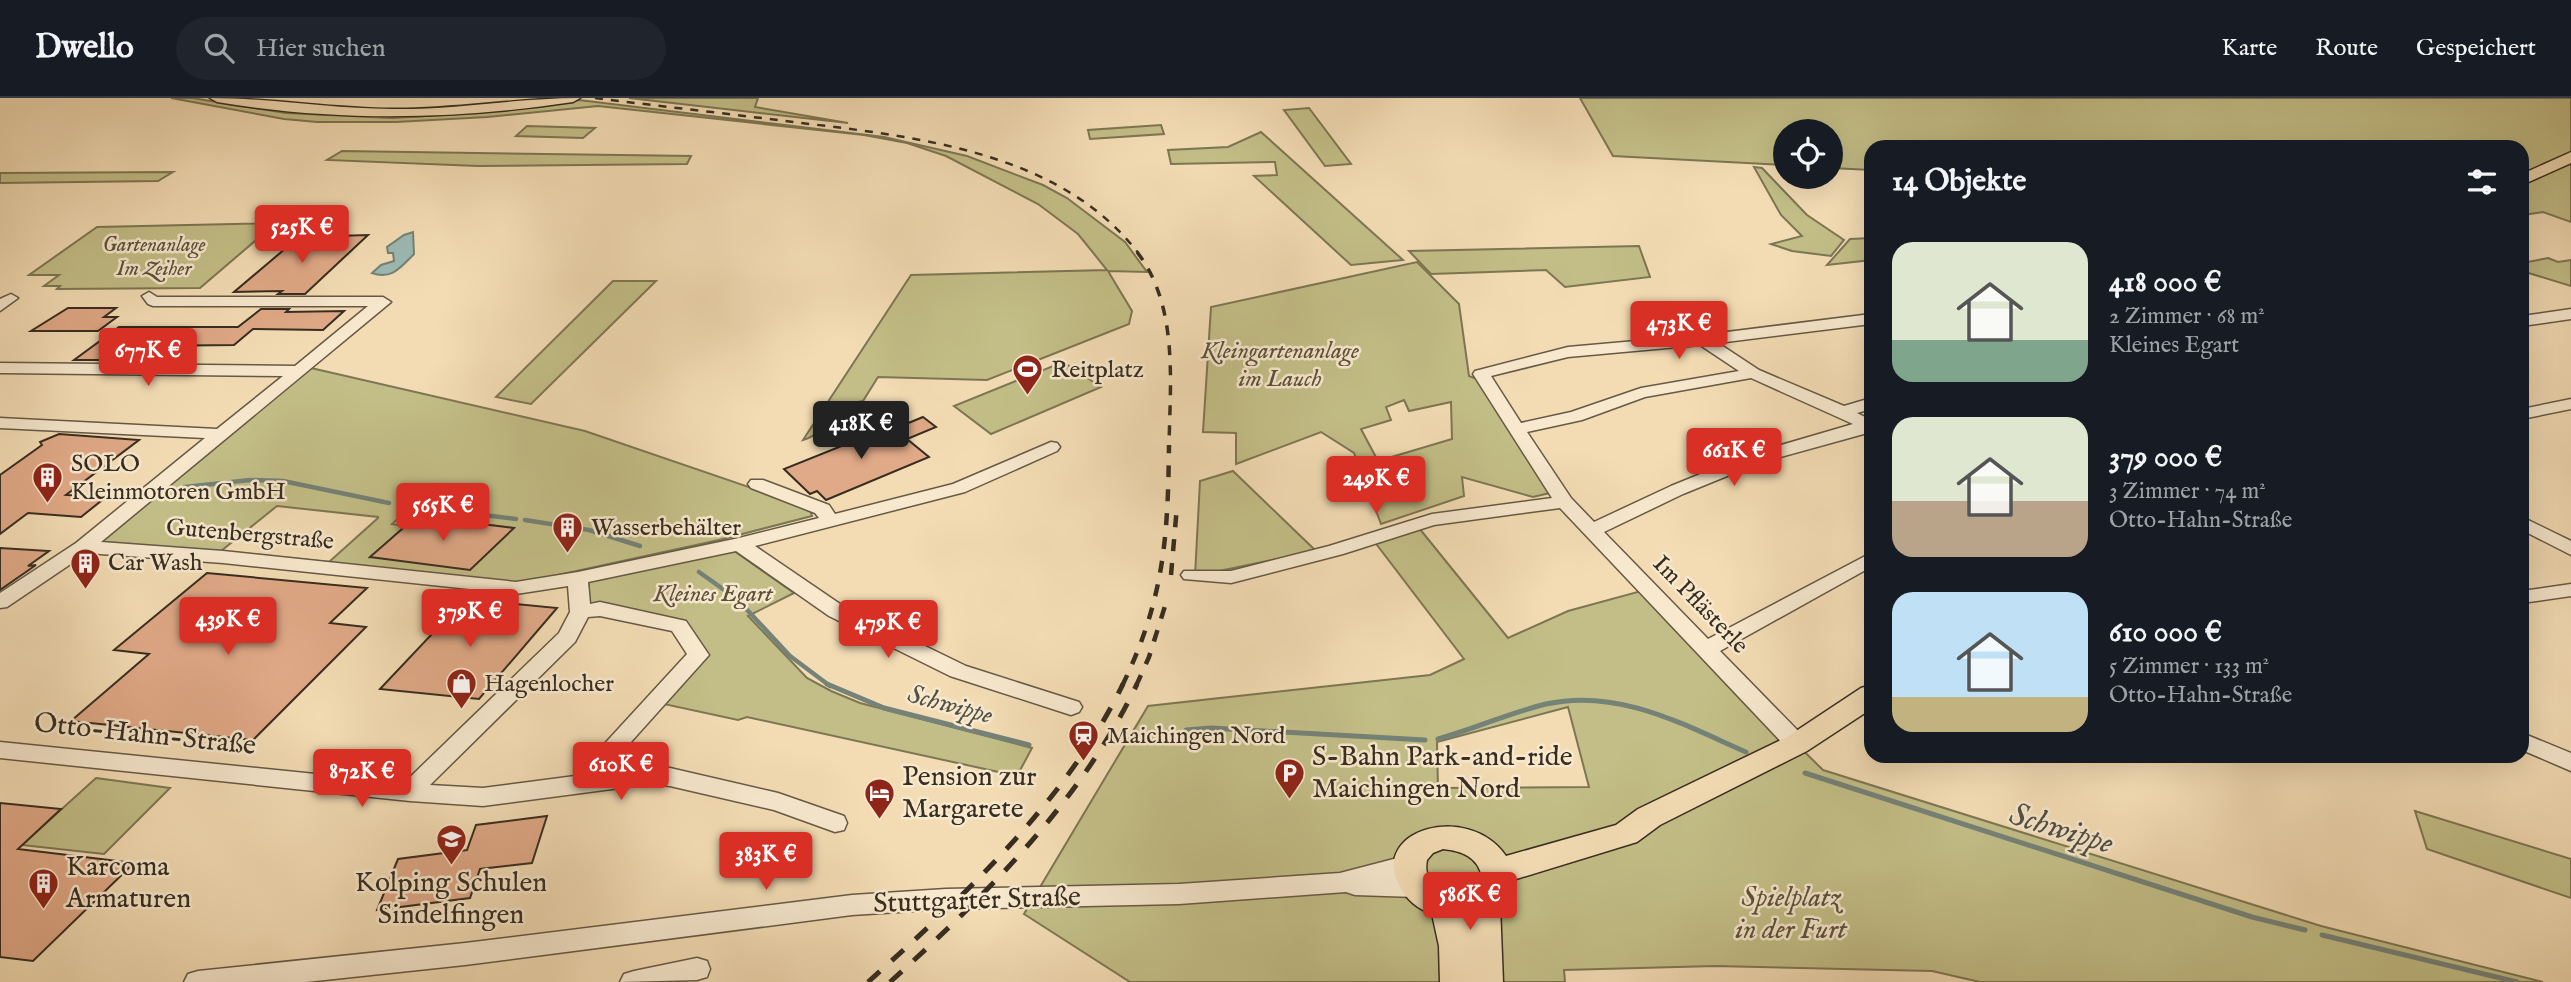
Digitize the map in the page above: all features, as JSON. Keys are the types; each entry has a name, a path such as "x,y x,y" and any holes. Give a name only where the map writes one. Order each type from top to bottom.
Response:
{"main road":[{"path":"217,98 312,112 396,116 477,111 573,98"},
{"path":"2529,177 2571,157"},
{"path":"1486,982 1489,875 1462,838 1432,839 1416,849 1412,876 1429,899 1460,906 1489,875 1626,834 1649,817 1797,744 1864,700"},
{"path":"1447,905 1456,946 1457,982"}],"street":[{"path":"0,602 83,547 383,302 153,301 149,296"},
{"path":"2529,320 2571,314"},
{"name":"Im Pflästerle","path":"1797,744 1564,502 1481,374 1568,352 1703,340 1864,320"},
{"path":"1703,340 1753,373 1864,423"},
{"path":"0,368 296,371"},
{"path":"1518,429 1576,416 1641,393 1753,373"},
{"path":"2529,413 2571,404"},
{"path":"1843,412 1864,405"},
{"path":"0,423 220,434"},
{"path":"1593,530 1677,490 1753,459 1864,427"},
{"path":"410,792 568,637 580,612 578,578 739,544 959,488 1051,447"},
{"path":"757,484 822,509 830,521"},
{"path":"1191,575 1231,577 1336,550 1432,520 1564,502"},
{"path":"2529,527 2571,549"},
{"path":"739,544 836,611 958,671 1070,707"},
{"name":"Gutenbergstraße","path":"83,547 223,557 516,588 578,578"},
{"path":"1707,649 1864,563"},
{"path":"2529,596 2571,590"},
{"path":"580,612 600,609 679,626 698,655 586,777 584,784"},
{"path":"2529,744 2571,763"},
{"name":"Otto-Hahn-Straße","path":"0,750 483,797 650,775 670,776 778,802 835,823"},
{"name":"Stuttgarter Straße","path":"198,982 465,954 852,905 958,899 1178,894 1340,883 1373,887 1412,876"},
{"path":"634,982 697,969"}],"green space":[{"path":"171,98 192,98 286,113 392,118 478,113 579,100 884,137 967,156 1043,185 1067,198 1125,242 1147,272 1108,271 1132,311 1129,324 987,380 878,377 863,401 842,408 819,431 803,440 911,275 1107,270 1078,234 1038,204 946,156 907,143 864,135 598,106 487,117 396,122 317,122 284,119"},
{"path":"629,98 758,98 755,107 848,123"},
{"path":"1580,98 2571,98 2571,222 2543,212 2529,214 2529,140 1864,140 1864,170 1843,169 1843,119 1773,119 1773,164 1613,156"},
{"path":"1309,108 1351,164 1325,166 1284,110"},
{"path":"1161,125 1164,134 1090,139 1088,130"},
{"path":"527,126 595,128 583,138 516,136"},
{"path":"1261,132 1403,260 1351,265 1254,176 1277,175 1275,162 1171,164 1168,150 1228,147"},
{"path":"342,151 691,156 687,164 478,166 327,160"},
{"path":"1754,167 1762,168 1773,179 1773,189 1782,189 1807,215 1844,240 1831,256 1792,251 1771,244 1802,236 1781,215"},
{"path":"173,172 158,181 0,183 0,173"},
{"name":"Gartenanlage Im Zeiher","path":"276,223 200,288 57,289 60,286 44,286 59,275 29,275 97,227"},
{"path":"1864,238 1864,261 1827,265 1850,239"},
{"path":"1639,246 1650,277 1565,287 1546,270 1431,274 1409,251"},
{"path":"2548,258 2558,262 2571,260 2571,286 2529,273 2529,262"},
{"name":"Kleingartenanlage im Lauch","path":"1417,262 1459,304 1469,376 1482,381 1554,492 1533,497 1462,477 1464,496 1381,524 1354,453 1321,432 1236,464 1236,433 1203,432 1211,307","holes":["1404,400 1409,411 1451,402 1452,439 1378,461 1361,429 1391,420 1386,407"]},
{"path":"613,281 656,281 531,404 496,397"},
{"name":"Reitplatz","path":"1063,362 1101,387 991,434 954,406"},
{"path":"311,368 585,431 810,508 812,516 719,540 512,585 86,550","holes":["277,506 378,517 378,518 329,562 221,551","403,514 513,528 371,557 405,526 392,524"]},
{"path":"1233,471 1316,551 1195,576 1200,481"},
{"name":"Spielplatz in der Furt","path":"1419,528 1508,638 1568,611 1641,591 1823,770 2321,926 2543,982 1980,982 1932,971 1715,966 1564,970 1565,982 1130,982 1024,914 1148,706 1430,675 1464,659 1374,541","holes":["1568,707 1589,787 1438,788 1437,742"]},
{"name":"Kleines Egart","path":"730,548 794,593 748,616 807,678 860,703 1032,748 1017,776 747,717 738,720 659,703 704,653 683,623 589,603 589,581"},
{"path":"96,778 170,788 104,854 22,845"},
{"path":"2415,811 2571,859 2571,898 2427,849"}],"water":[{"path":"413,232 414,254 405,263 396,271 385,275 372,273 381,265 394,261 393,253 388,253 387,247"}],"building":[{"path":"368,235 305,294 278,294 282,291 234,292 299,237"},
{"path":"68,308 116,308 104,317 117,317 98,331 31,331"},
{"path":"261,309 289,309 286,312 344,311 323,330 253,329 234,345 144,346 125,360 74,360 119,327 238,327"},
{"path":"923,417 936,427 907,439 929,457 826,500 817,491 810,494 784,469 869,435 872,438"},
{"path":"59,434 139,440 66,495 106,497 81,517 28,513 0,534 0,475 42,445 40,442"},
{"path":"417,516 514,528 470,570 370,557"},
{"name":"SOLO Kleinmotoren GmbH","path":"0,548 49,551 28,566 36,565 0,590"},
{"path":"207,573 367,588 330,623 366,627 253,740 71,721 149,654 114,650"},
{"path":"465,599 557,608 479,699 380,689"},
{"name":"Karcoma Armaturen","path":"0,803 61,809 18,849 134,863 33,961 0,957"},
{"name":"Kolping Schulen Sindelfingen","path":"547,816 532,863 480,869 470,898 377,910 398,859 467,850 476,825"}],"waterway":[{"name":"Schwippe","path":"185,487 250,480 283,481 389,503"},
{"name":"Schwippe","path":"404,505 516,519"},
{"name":"Schwippe","path":"525,520 589,530 640,546"},
{"name":"Schwippe","path":"699,572 737,599 790,656 828,684"},
{"name":"Schwippe","path":"828,684 884,708 1029,745"},
{"name":"Schwippe","path":"1438,739 1546,704 1573,700 1599,701 1624,705 1674,720 1746,752"},
{"name":"Schwippe","path":"1186,730 1211,728 1425,740"},
{"name":"Schwippe","path":"1160,739 1173,734"},
{"name":"Schwippe","path":"1805,773 2252,917 2305,930"},
{"name":"Schwippe","path":"2322,935 2517,982"}],"railway":[{"path":"595,98 880,133 977,153 1024,169 1067,191 1106,218 1139,254"},
{"path":"1137,252 1160,296 1166,321 1170,371 1169,447"},
{"path":"1122,685 1147,625 1161,568 1167,510 1169,445"},
{"path":"1171,575 1177,506"},
{"path":"1136,685 1149,657 1166,603"},
{"path":"868,982 976,881 1043,807 1100,727 1122,685"},
{"path":"890,982 961,916 1028,845 1088,768 1136,685"}],"place":[{"name":"Reitplatz","path":"1028,397"},
{"name":"SOLO Kleinmotoren GmbH","path":"48,505"},
{"name":"Wasserbehälter","path":"568,555"},
{"name":"Car Wash","path":"85,590"},
{"name":"Hagenlocher","path":"461,711"},
{"name":"Maichingen Nord","path":"1084,763"},
{"name":"S-Bahn Park-and-ride Maichingen Nord","path":"1289,800"},
{"name":"Pension zur Margarete","path":"879,820"},
{"name":"Kolping Schulen Sindelfingen","path":"451,866"},
{"name":"Karcoma Armaturen","path":"43,910"}]}
